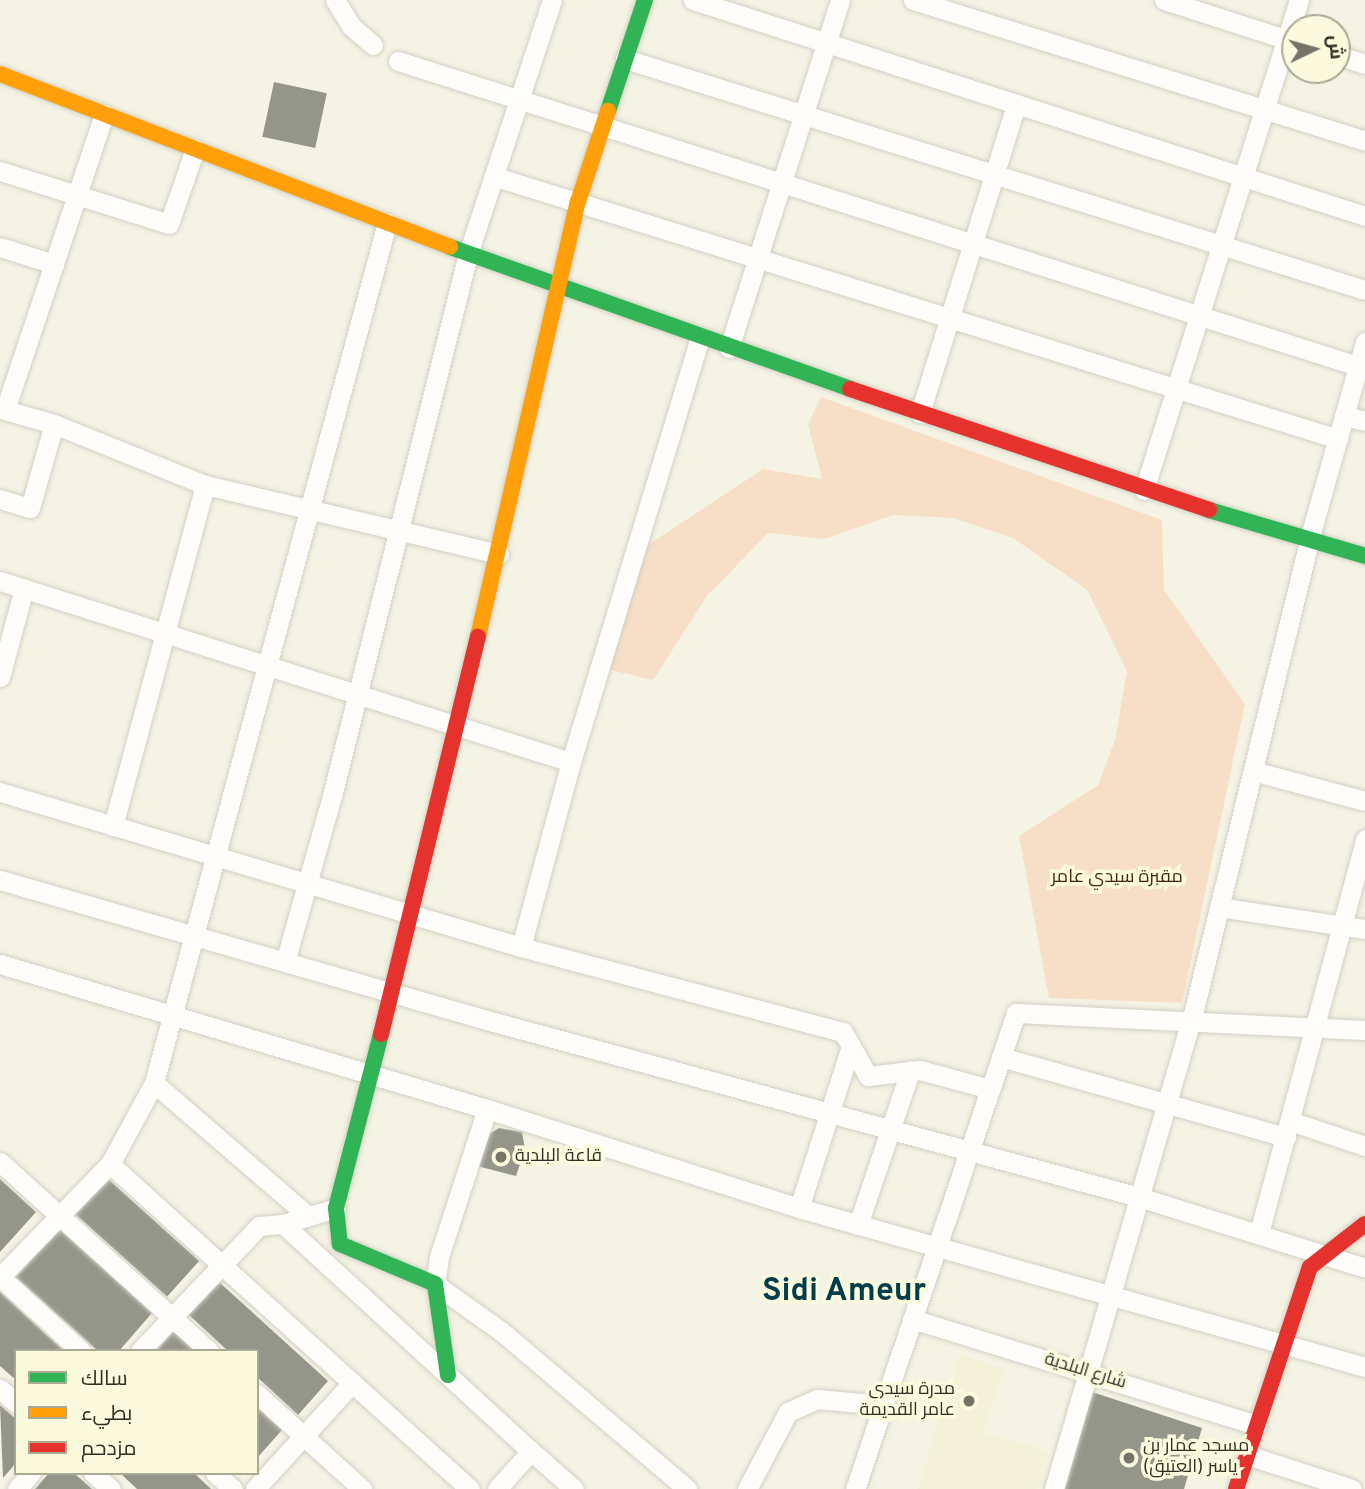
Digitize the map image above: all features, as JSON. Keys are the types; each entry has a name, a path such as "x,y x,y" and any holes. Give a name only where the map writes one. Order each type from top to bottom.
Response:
{"main road":[{"path":"448,1375 435,1284 340,1244 336,1208 459,725 561,290 578,202 645,0"},
{"path":"0,74 561,290 1144,490 1365,556"},
{"path":"1236,1489 1310,1267 1365,1224"}],"street":[{"path":"335,0 351,26 373,45"},
{"path":"285,962 304,883 332,796 356,691 468,254 496,177 552,0"},
{"path":"693,0 1365,216"},
{"path":"729,348 784,183 840,0"},
{"path":"913,0 1365,141"},
{"path":"1164,0 1281,37"},
{"path":"625,60 1365,290"},
{"path":"398,61 1358,366"},
{"path":"1144,490 1221,245 1281,67"},
{"path":"920,413 952,319 1016,104"},
{"path":"104,114 3,409 54,424 205,485 308,513 499,554"},
{"path":"0,171 169,224 195,149"},
{"path":"496,177 1338,439"},
{"path":"78,1349 0,1277 110,1164 154,1083 387,223"},
{"path":"0,247 54,264"},
{"path":"521,947 571,762 700,338"},
{"path":"1054,1489 1191,1021 1310,540 1365,342"},
{"path":"1344,416 1365,421"},
{"path":"0,499 30,508 54,424"},
{"path":"113,826 169,633 205,485"},
{"path":"0,581 356,691 571,762"},
{"path":"0,677 24,588"},
{"path":"1252,771 1365,801"},
{"path":"0,792 521,947 843,1032 869,1076 910,1071 990,1089"},
{"path":"1259,1233 1365,839"},
{"path":"0,880 391,993 1139,1197 1330,1254 1365,1268"},
{"path":"1219,907 1365,929"},
{"path":"0,964 371,1072 799,1208 1365,1367"},
{"path":"855,1489 1016,1013 1365,1030"},
{"path":"799,1208 851,1045"},
{"path":"1001,1057 1167,1104 1365,1146"},
{"path":"858,1225 910,1071"},
{"path":"154,1083 308,1216"},
{"path":"487,1110 439,1257 435,1284 502,1332 687,1489"},
{"path":"0,1162 207,1349"},
{"path":"110,1164 470,1489"},
{"path":"142,1349 259,1226 283,1224 336,1208"},
{"path":"283,1224 574,1489"},
{"name":"شارع البلدية","path":"912,1319 1257,1425"},
{"path":"254,1489 305,1437 352,1383"},
{"path":"0,1389 14,1401"},
{"path":"259,1396 362,1489"},
{"path":"747,1489 788,1412 817,1399 883,1405"},
{"path":"497,1489 531,1451"},
{"path":"1247,1455 1352,1489"},
{"path":"17,1489 29,1475"},
{"path":"95,1475 111,1489"},
{"path":"217,1475 233,1489"}],"shaded area":[{"name":"مدرة سيدي عامر القديمة","path":"959,1354 1003,1369 983,1433 1048,1451 1037,1489 918,1489"}],"green space":[{"name":"مقبرة سيدي عامر","path":"821,397 1162,520 1164,590 1245,704 1182,1003 1049,998 1019,836 1098,785 1115,740 1127,671 1087,590 1013,538 953,518 893,515 825,539 768,533 707,596 653,680 602,668 636,553 763,469 822,479 808,424"}],"building":[{"path":"274,82 327,93 315,148 262,137"},
{"name":"قاعة البلدية","path":"499,1128 522,1132 525,1149 516,1176 477,1166 486,1136"},
{"path":"107,1178 199,1261 167,1297 75,1214"},
{"path":"0,1179 36,1212 0,1252"},
{"path":"59,1229 152,1313 121,1349 96,1349 16,1277"},
{"path":"219,1282 328,1381 298,1415 259,1379 259,1349 226,1349 189,1315"},
{"path":"0,1292 62,1349 14,1349 14,1378 0,1366"},
{"path":"174,1331 193,1349 158,1349"},
{"name":"مسجد عمار بن ياسر (العتيق)","path":"1086,1390 1202,1428 1184,1489 1057,1489"},
{"path":"0,1405 14,1417 14,1465 3,1478"},
{"path":"259,1409 282,1430 259,1456"},
{"path":"47,1475 76,1475 92,1489 35,1489"},
{"path":"122,1475 196,1475 211,1489 137,1489"}],"traffic: fast":[{"path":"608,111 645,0"},
{"path":"450,247 850,389"},
{"path":"1209,510 1365,556"},
{"path":"381,1034 336,1208 340,1244 435,1284 448,1375"}],"traffic: slow":[{"path":"0,74 450,247"},
{"path":"478,637 578,202 608,111"}],"traffic: jam":[{"path":"850,389 1209,510"},
{"path":"381,1034 478,637"},
{"path":"1236,1489 1310,1267 1365,1224"}],"place":[{"name":"قاعة البلدية","path":"501,1157"},
{"name":"مدرة سيدي عامر القديمة","path":"969,1401"},
{"name":"مسجد عمار بن ياسر (العتيق)","path":"1129,1458"}],"district":[{"name":"Sidi Ameur","path":"844,1292"}]}
